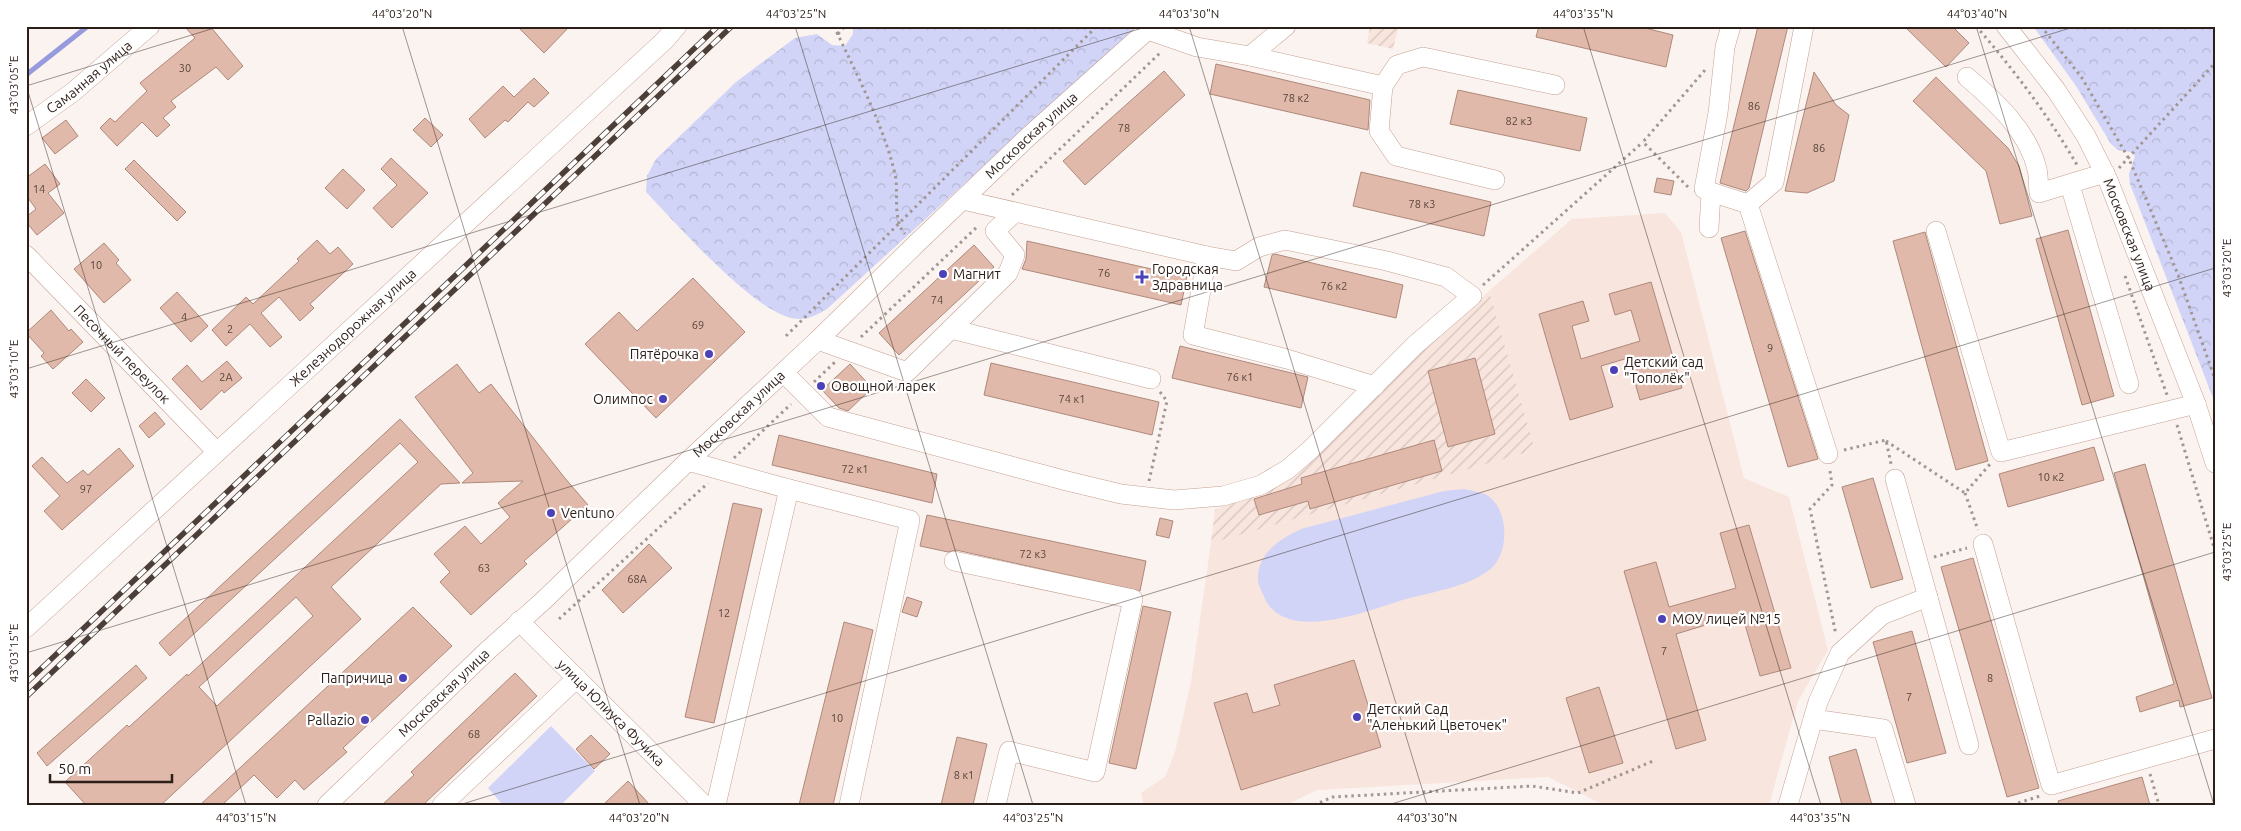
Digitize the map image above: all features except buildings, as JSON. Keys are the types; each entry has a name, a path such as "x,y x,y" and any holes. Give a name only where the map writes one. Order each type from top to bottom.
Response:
{"street":[{"name":"Саманная улица","path":"26,126 73,92 150,26"},
{"name":"Железнодорожная улица","path":"26,628 664,41 677,26"},
{"path":"1250,56 1286,26"},
{"path":"1709,228 1708,191 1725,47 1731,26"},
{"path":"1748,204 1774,182 1804,26"},
{"name":"Московская улица","path":"2006,26 2056,90 2086,136 2106,176 2196,404 2215,462"},
{"path":"1150,28 1197,47 1250,56 1382,86"},
{"name":"Московская улица","path":"328,805 688,461 784,373 1028,137 1150,28"},
{"path":"1495,180 1396,156 1380,131 1382,86 1397,65 1423,57 1555,85"},
{"path":"1967,77 1988,95 2023,135 2037,169 2039,193 2106,176"},
{"path":"2070,185 2129,384"},
{"path":"1708,191 1748,204"},
{"path":"784,373 828,417 1121,494 1174,500 1223,496 1261,485 1288,469 1310,450 1415,345 1472,296 1446,277 1387,260 1285,240 1259,247 1236,261 963,200"},
{"path":"1748,204 1828,454"},
{"path":"818,340 907,372 1008,273 1015,255 995,232 1006,210"},
{"path":"1936,231 2001,452 2196,404"},
{"name":"Песочный переулок","path":"26,255 217,452"},
{"path":"1207,256 1193,335 1287,359 1375,386"},
{"path":"951,329 1151,379"},
{"path":"688,461 910,520 850,805"},
{"path":"1894,479 1969,744"},
{"path":"716,805 789,489"},
{"path":"1983,544 2051,785 2215,739"},
{"path":"954,561 1134,598 1095,772 1009,751 996,805"},
{"path":"1788,805 1818,702 1840,653 1882,615 1928,597"},
{"name":"улица Юлиуса Фучика","path":"520,621 704,805"},
{"path":"442,805 577,678"},
{"path":"1813,719 1883,729 1906,805"}],"path":[{"path":"834,26 877,114 896,181 896,208 900,222 903,231 916,244"},
{"path":"838,34 845,26"},
{"path":"786,336 1097,26"},
{"path":"2041,26 2082,78 2129,158 2177,272 2215,379"},
{"path":"559,619 848,351 1006,210 1174,39"},
{"path":"2106,176 2129,158 2215,64"},
{"path":"1472,296 1643,142 1706,69"},
{"path":"1643,142 1686,187 1708,191"},
{"path":"1145,497 1167,400 1151,379"},
{"path":"1886,440 1894,479"},
{"path":"1840,653 1810,509 1832,485 1828,454 1886,440 1965,493 1983,544 1918,562"},
{"path":"1965,493 2001,452"},
{"path":"2146,758 2159,805"},
{"path":"1314,805 1333,797 1532,786 1578,792 1653,762"},
{"path":"2012,805 2046,794"}],"shaded area":[{"path":"1370,26 1386,26 1398,29 1393,49 1367,43"},
{"path":"1665,213 1681,232 1744,478 1789,497 1828,650 1798,701 1769,805 1604,805 1548,777 1317,790 1286,805 1144,805 1141,793 1165,777 1175,752 1191,682 1211,543 1535,450 1489,291 1572,219"},
{"path":"1489,291 1535,450 1211,543 1215,510 1285,477"}],"green space":[{"path":"853,26 1137,26 827,309 810,317 801,319 791,318 774,311 755,299 715,263 646,192 647,176 656,159 736,82 795,38 817,34 832,45 845,46 853,34"},
{"path":"2033,26 2215,26 2215,403 2130,184 2129,174 2135,156 2131,152 2118,150 2111,144 2076,86"},
{"path":"1465,489 1487,495 1495,502 1503,522 1503,544 1500,555 1495,564 1479,577 1448,588 1349,616 1306,622 1288,619 1273,610 1263,594 1258,580 1261,562 1271,548 1293,533 1301,529 1444,491"},
{"path":"551,726 595,771 561,805 503,805 488,788"}],"waterway":[{"path":"26,75 88,26"}],"railway":[{"path":"26,683 718,26"},
{"path":"26,697 732,26"}],"place":[{"name":"Магнит","path":"943,274"},
{"name":"Городская Здравница","path":"1142,277"},
{"name":"Пятёрочка","path":"709,354"},
{"name":"Детский сад \"Тополёк\"","path":"1614,370"},
{"name":"Овощной ларек","path":"821,386"},
{"name":"Олимпос","path":"663,399"},
{"name":"Ventuno","path":"551,513"},
{"name":"МОУ лицей №15","path":"1662,619"},
{"name":"Папричица","path":"403,678"},
{"name":"Детский Сад \"Аленький Цветочек\"","path":"1357,717"},
{"name":"Pallazio","path":"365,720"}]}
